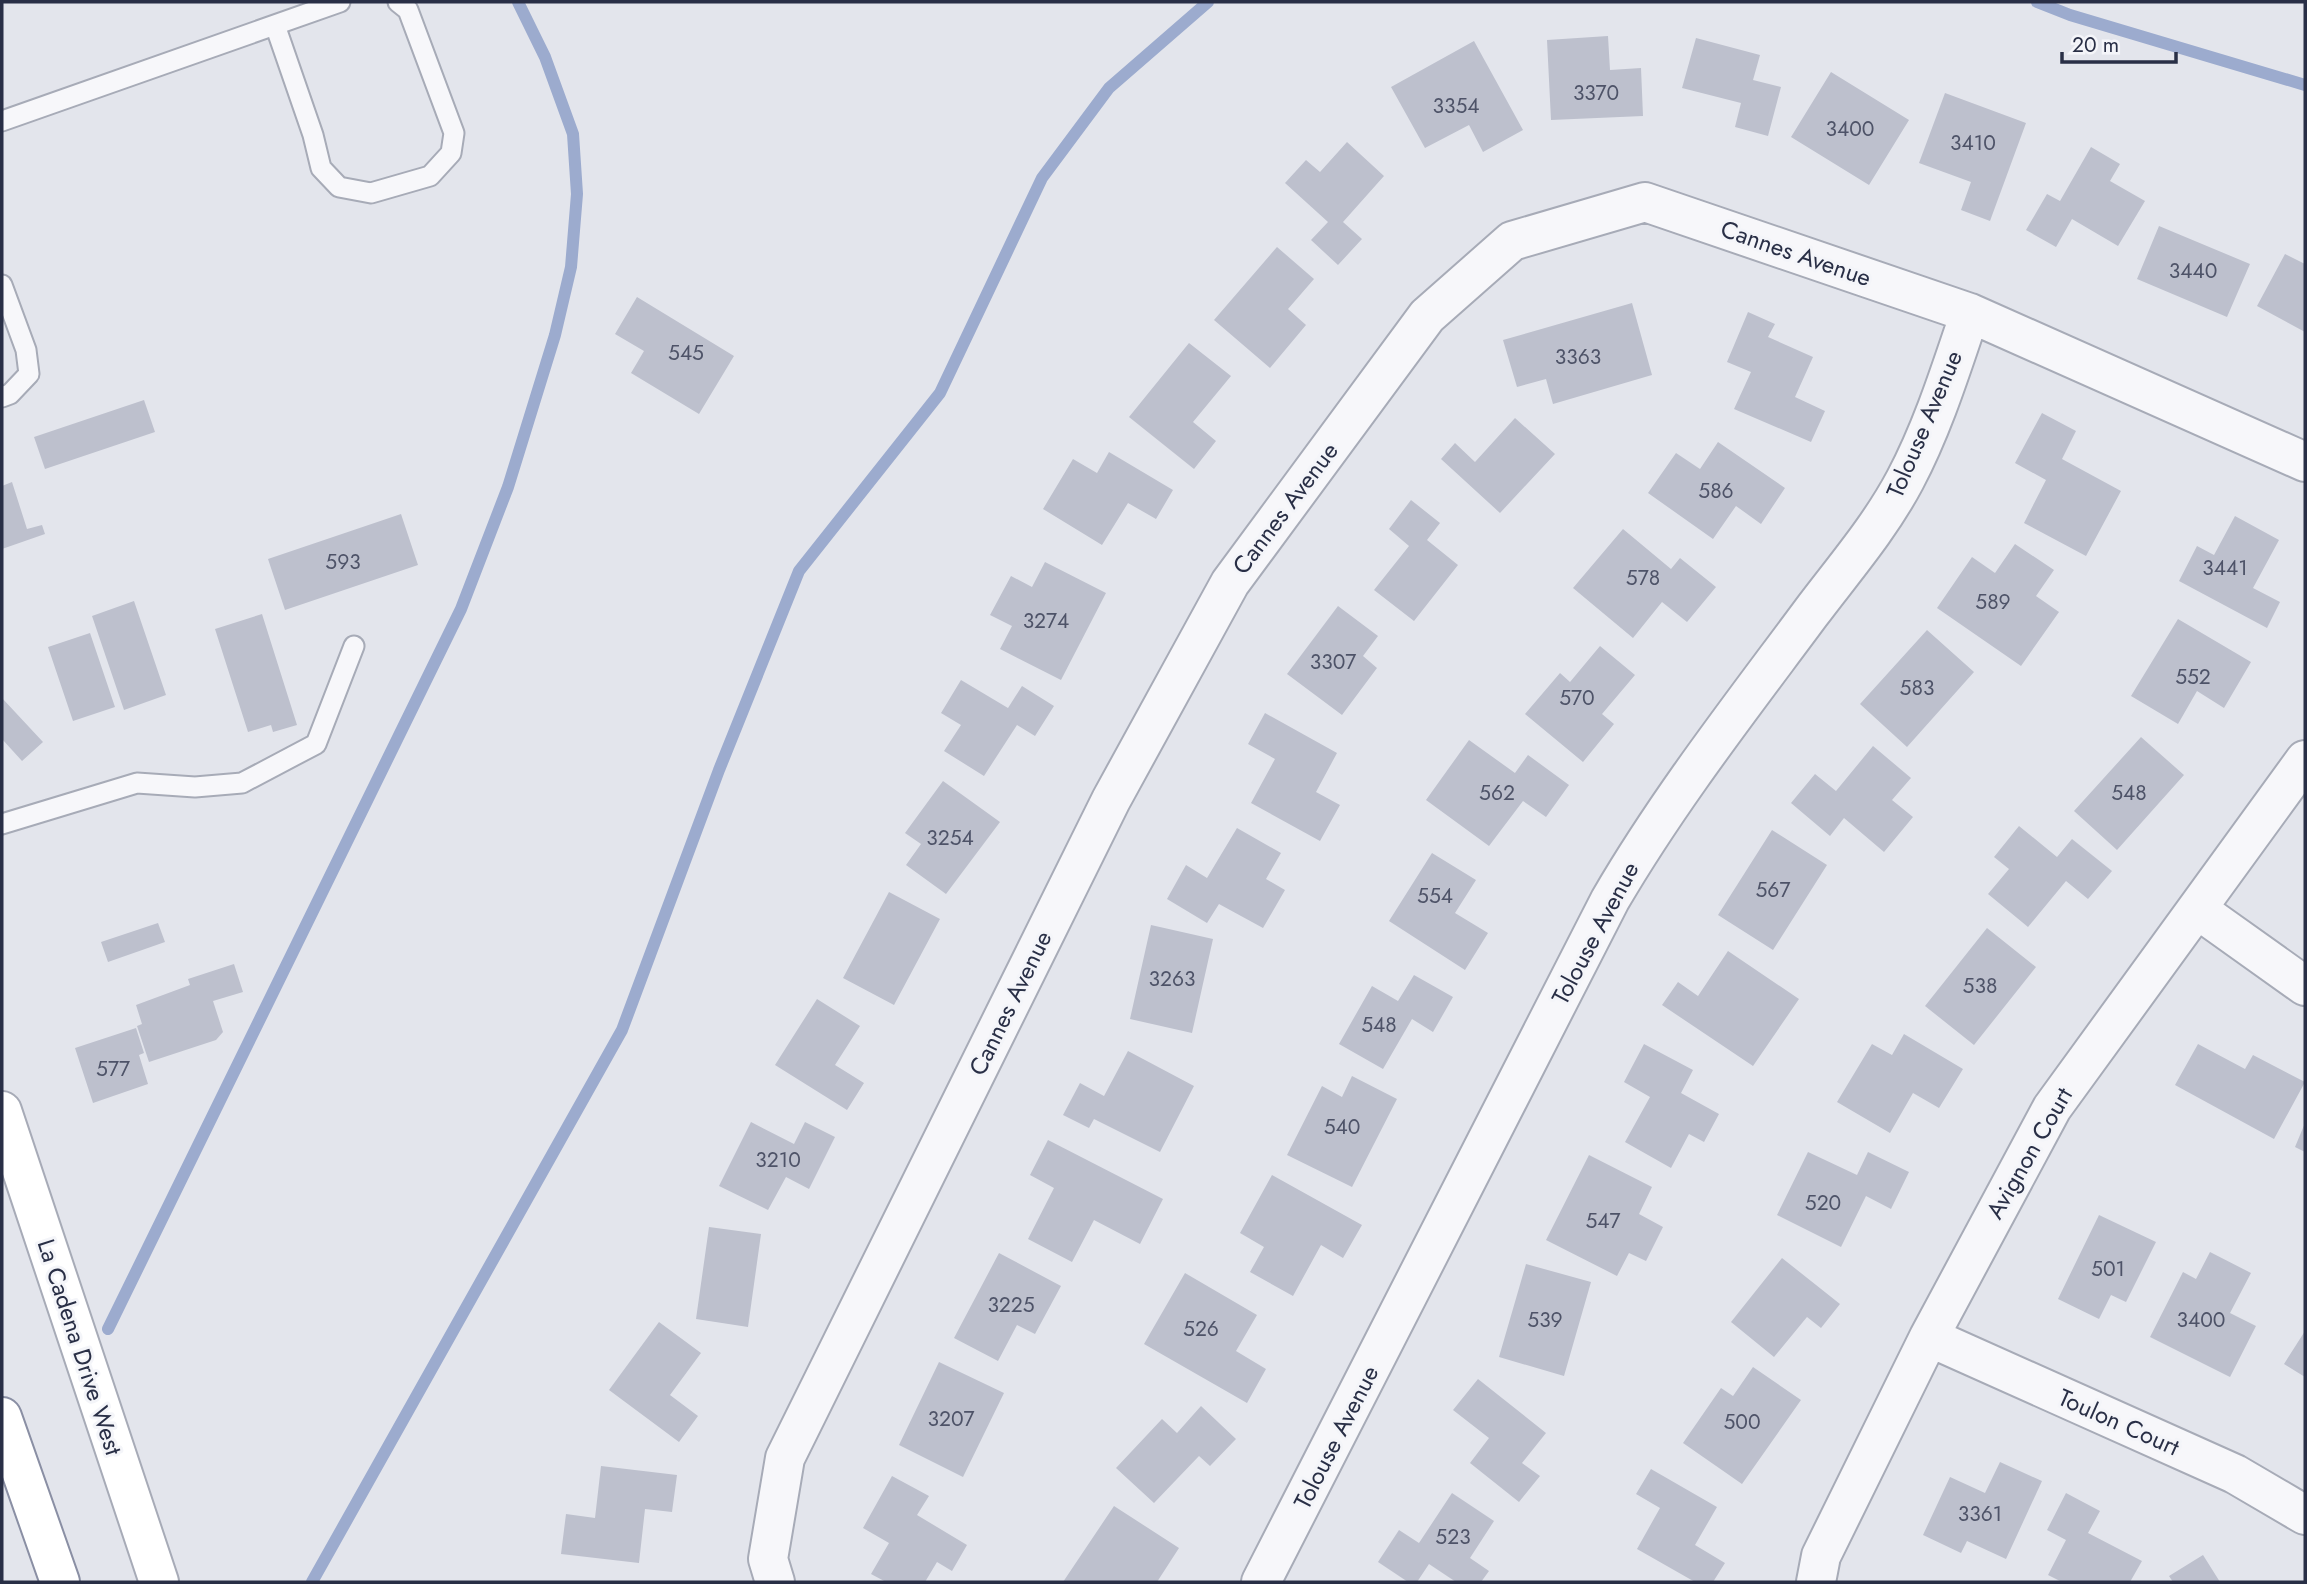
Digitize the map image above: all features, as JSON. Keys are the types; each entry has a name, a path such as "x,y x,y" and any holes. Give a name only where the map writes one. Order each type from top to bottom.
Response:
{"main road":[{"name":"La Cadena Drive West","path":"2,1111 159,1582"},
{"path":"2,1417 60,1582"}],"street":[{"name":"Cannes Avenue","path":"775,1582 768,1559 785,1458 1111,800 1230,583 1427,316 1512,241 1645,202 1970,313 2305,462"},
{"name":"Tolouse Avenue","path":"1261,1582 1610,900 1646,839 1694,770 1880,522 1905,480 1936,409 1970,313"},
{"name":"Avignon Court","path":"1816,1582 1821,1556 1929,1337 2052,1108 2305,760"},
{"path":"2197,909 2305,986"},
{"name":"Toulon Court","path":"1929,1337 2235,1474 2305,1515"}],"lane":[{"path":"2,121 340,2"},
{"path":"275,24 313,135 321,168 339,187 371,193 430,176 451,153 454,133 408,10 398,2"},
{"path":"2,285 26,350 29,374 10,394 2,397"},
{"path":"2,824 137,783 195,787 242,783 316,744 354,646"}],"building":[{"path":"1608,36 1610,70 1641,68 1643,116 1551,120 1547,40"},
{"path":"1696,38 1760,55 1753,80 1781,87 1768,136 1735,127 1741,103 1682,88"},
{"path":"1474,41 1523,130 1483,152 1469,125 1425,148 1391,87"},
{"path":"1831,72 1909,120 1869,185 1791,137"},
{"path":"1945,93 2026,123 1990,221 1961,210 1971,182 1919,163"},
{"path":"1347,142 1384,176 1343,222 1362,239 1338,265 1311,240 1328,222 1285,183 1306,160 1320,172"},
{"path":"2091,147 2120,164 2110,181 2145,201 2118,246 2072,219 2056,247 2026,230 2047,194 2060,201"},
{"path":"2159,226 2250,264 2227,317 2137,279"},
{"path":"1277,247 1314,279 1288,309 1306,325 1270,368 1214,320"},
{"path":"2285,254 2305,264 2305,332 2257,306"},
{"path":"637,297 734,356 699,414 631,373 644,351 615,334"},
{"path":"1632,303 1652,375 1553,404 1546,379 1517,387 1503,340"},
{"path":"1748,312 1775,324 1768,337 1813,357 1795,397 1825,411 1811,442 1734,409 1751,372 1727,362"},
{"path":"1189,343 1231,376 1193,422 1216,441 1194,469 1129,417"},
{"path":"144,400 155,432 45,469 34,437"},
{"path":"2042,413 2076,431 2062,459 2121,491 2086,556 2024,523 2046,480 2015,463"},
{"path":"1515,418 1555,454 1500,513 1441,459 1455,443 1475,462"},
{"path":"1718,442 1785,488 1761,524 1736,506 1713,539 1648,493 1676,453 1700,469"},
{"path":"1109,452 1173,490 1156,519 1128,503 1102,545 1043,509 1073,459 1097,473"},
{"path":"12,482 27,529 42,525 45,534 2,549 2,486"},
{"path":"1411,500 1440,523 1427,540 1458,565 1414,621 1374,590 1409,546 1389,529"},
{"path":"401,514 418,565 285,610 268,559"},
{"path":"2235,516 2279,540 2253,588 2280,602 2267,628 2179,581 2197,546 2214,555"},
{"path":"1623,529 1671,569 1680,558 1716,587 1687,622 1662,602 1633,638 1573,588"},
{"path":"2015,544 2054,570 2036,596 2059,612 2021,666 1937,608 1972,557 1995,573"},
{"path":"1045,562 1106,593 1061,680 1000,649 1012,626 990,615 1011,576 1032,587"},
{"path":"134,601 166,695 124,710 92,616"},
{"path":"1338,606 1378,636 1363,656 1377,668 1342,715 1287,674"},
{"path":"262,614 297,725 273,732 271,725 248,732 215,629"},
{"path":"2178,619 2251,662 2224,708 2197,691 2178,724 2131,696"},
{"path":"1927,630 1974,672 1907,747 1860,704"},
{"path":"90,633 115,707 73,721 48,647"},
{"path":"1600,646 1635,675 1602,714 1614,724 1583,762 1525,714 1560,673 1570,682"},
{"path":"961,680 1008,708 1022,686 1054,706 1035,736 1017,725 984,776 944,751 961,725 941,713"},
{"path":"2,698 43,742 22,761 2,739"},
{"path":"1265,713 1337,753 1316,792 1340,805 1320,841 1251,803 1275,759 1248,744"},
{"path":"2141,737 2184,775 2117,850 2074,811"},
{"path":"1469,740 1515,773 1528,755 1569,785 1546,817 1523,801 1489,846 1426,800"},
{"path":"1873,746 1911,778 1892,800 1913,817 1884,852 1844,818 1830,836 1791,803 1815,774 1836,791"},
{"path":"943,781 1000,822 946,894 906,865 921,844 905,833"},
{"path":"2019,826 2057,857 2072,839 2112,871 2088,899 2066,881 2028,927 1988,894 2009,869 1994,857"},
{"path":"1237,828 1281,853 1266,879 1285,890 1263,928 1219,904 1207,923 1167,899 1186,865 1207,878"},
{"path":"1772,830 1827,865 1773,950 1718,915"},
{"path":"1432,853 1476,880 1455,913 1488,933 1465,970 1389,921"},
{"path":"889,892 940,919 894,1005 843,978"},
{"path":"158,923 165,942 108,962 101,942"},
{"path":"1151,925 1213,939 1192,1033 1130,1019"},
{"path":"1987,928 2036,967 1974,1045 1925,1006"},
{"path":"1728,951 1799,999 1753,1066 1662,1005 1678,982 1698,996"},
{"path":"234,964 243,992 213,1001 223,1032 216,1040 149,1062 137,1026 142,1024 136,1005 190,985 188,979"},
{"path":"1414,975 1453,997 1433,1032 1412,1019 1383,1069 1339,1044 1372,986 1398,1001"},
{"path":"817,999 860,1026 835,1065 864,1083 847,1110 775,1065"},
{"path":"136,1028 144,1053 139,1055 148,1084 93,1103 75,1048"},
{"path":"1904,1034 1963,1069 1939,1108 1913,1093 1890,1133 1837,1102 1872,1044 1892,1055"},
{"path":"1644,1044 1693,1070 1681,1093 1719,1114 1704,1142 1689,1134 1671,1168 1625,1142 1650,1097 1624,1082"},
{"path":"2198,1044 2245,1069 2253,1055 2305,1082 2274,1139 2175,1085"},
{"path":"1128,1051 1194,1086 1160,1152 1094,1119 1089,1128 1063,1115 1080,1083 1104,1096"},
{"path":"1352,1076 1397,1099 1352,1187 1287,1155 1322,1086 1342,1097"},
{"path":"751,1122 794,1144 805,1122 835,1137 809,1189 786,1177 768,1210 719,1186"},
{"path":"2305,1123 2305,1152 2295,1147"},
{"path":"1048,1140 1163,1199 1140,1244 1094,1220 1072,1262 1028,1239 1054,1188 1030,1175"},
{"path":"1808,1152 1857,1175 1868,1152 1909,1172 1891,1209 1866,1196 1841,1247 1777,1215"},
{"path":"1589,1155 1652,1187 1639,1214 1663,1227 1646,1261 1629,1253 1617,1276 1546,1240"},
{"path":"1272,1175 1362,1225 1343,1258 1321,1245 1293,1296 1250,1272 1264,1247 1240,1233"},
{"path":"2099,1215 2156,1242 2126,1302 2111,1295 2099,1319 2058,1299"},
{"path":"709,1227 761,1234 748,1327 696,1319"},
{"path":"2210,1252 2251,1273 2230,1313 2256,1326 2230,1377 2150,1337 2183,1272 2196,1279"},
{"path":"999,1253 1061,1286 1035,1334 1017,1325 998,1361 954,1338"},
{"path":"1782,1258 1840,1304 1821,1328 1807,1317 1774,1357 1731,1322"},
{"path":"1526,1264 1591,1282 1564,1376 1499,1357"},
{"path":"1185,1273 1257,1315 1236,1351 1266,1369 1247,1403 1144,1344"},
{"path":"659,1322 701,1353 670,1395 698,1416 679,1442 609,1390"},
{"path":"2305,1331 2305,1377 2284,1364"},
{"path":"939,1362 1004,1393 963,1477 899,1445"},
{"path":"1753,1367 1801,1400 1742,1484 1683,1443 1721,1388 1733,1396"},
{"path":"1478,1379 1546,1433 1522,1463 1540,1476 1519,1502 1470,1463 1489,1438 1453,1410"},
{"path":"1201,1406 1236,1439 1210,1466 1199,1456 1154,1503 1116,1468 1162,1419 1177,1433"},
{"path":"2000,1462 2042,1481 2006,1559 1967,1541 1961,1553 1923,1535 1950,1477 1985,1493"},
{"path":"601,1466 677,1475 672,1512 645,1509 639,1563 561,1554 566,1514 595,1518"},
{"path":"1651,1469 1717,1507 1695,1545 1725,1563 1713,1582 1695,1582 1637,1549 1660,1508 1636,1494"},
{"path":"892,1476 929,1496 917,1515 967,1545 952,1571 937,1562 925,1582 886,1582 871,1574 889,1543 863,1528"},
{"path":"1452,1493 1494,1521 1470,1558 1489,1571 1481,1582 1456,1582 1429,1564 1417,1582 1408,1582 1378,1562 1399,1530 1419,1543"},
{"path":"2066,1493 2100,1511 2088,1533 2142,1561 2130,1582 2062,1582 2048,1575 2066,1540 2047,1530"},
{"path":"1114,1506 1179,1548 1157,1582 1063,1582"},
{"path":"2203,1555 2220,1582 2173,1582 2169,1576"}],"waterway":[{"path":"108,1329 461,609 508,487 555,335 571,267 577,194 573,134 545,57 518,2"},
{"path":"312,1582 622,1030 719,770 799,571 940,393 1042,178 1109,88 1208,2"},
{"path":"2037,2 2070,15 2305,85"}]}
